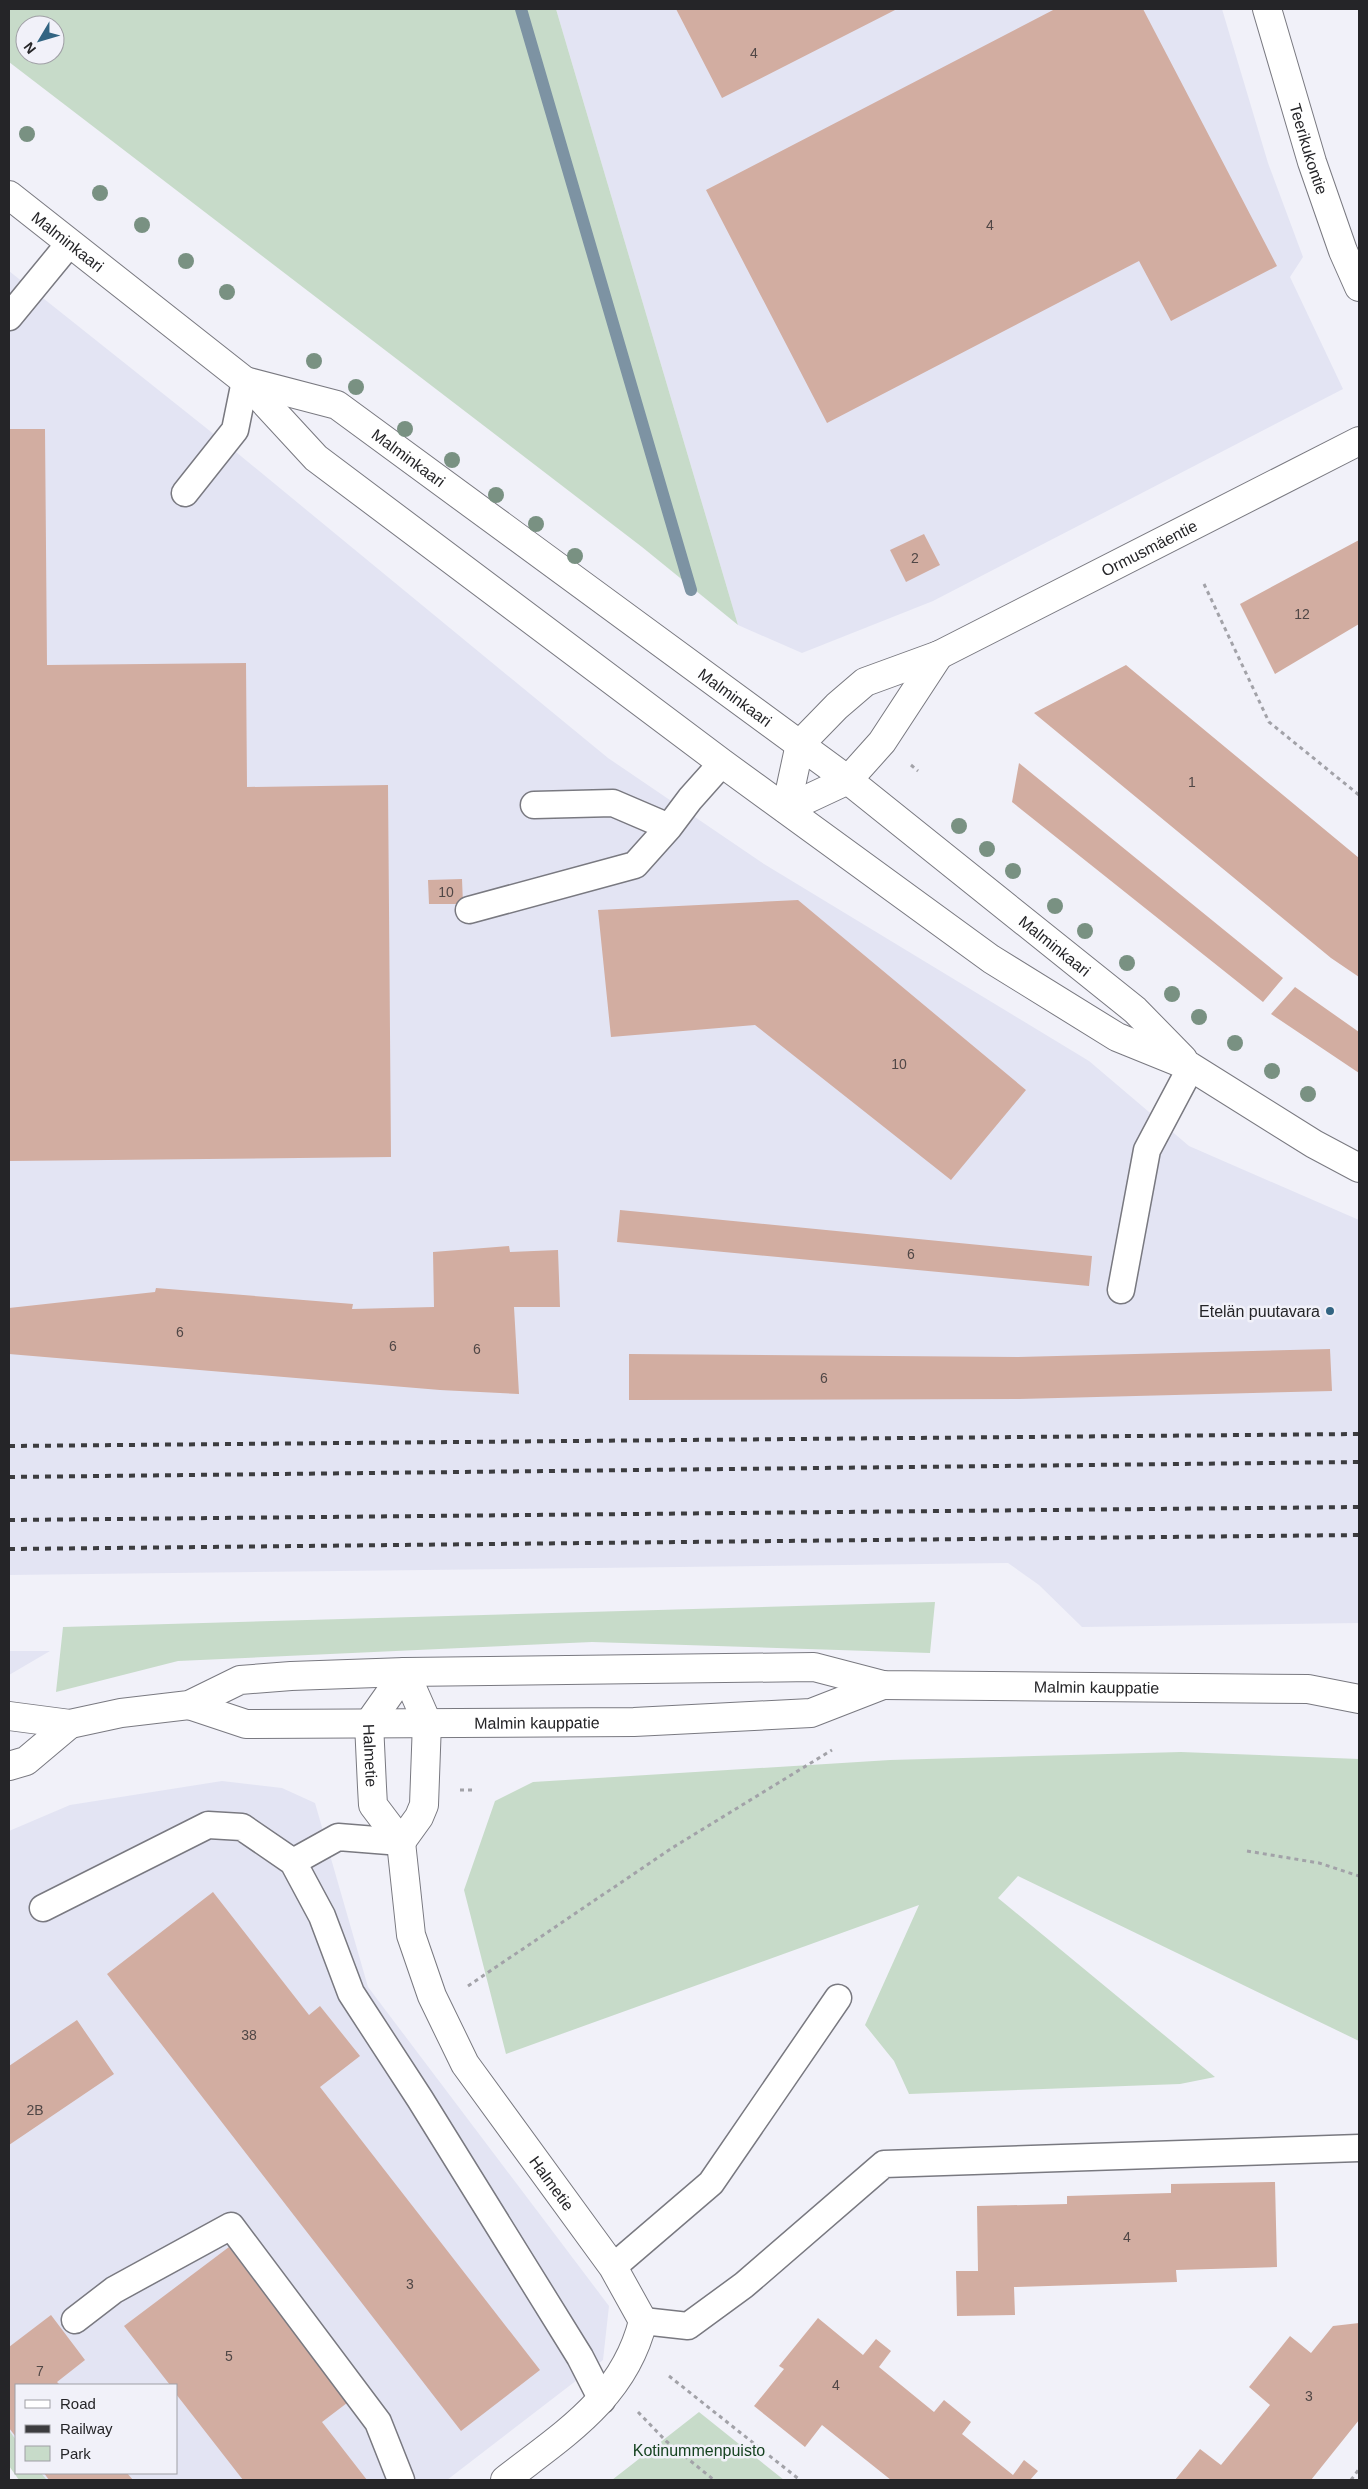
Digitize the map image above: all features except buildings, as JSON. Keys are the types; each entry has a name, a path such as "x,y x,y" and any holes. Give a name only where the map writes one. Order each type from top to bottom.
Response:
{"street":[{"name":"Teerikukontie","path":"1267,9 1312,162 1343,251 1359,288"},
{"name":"Malminkaari","path":"9,195 245,381 316,458 722,763 991,959 1117,1037 1191,1067 1314,1144 1359,1168"},
{"name":"Malminkaari","path":"245,381 337,405 848,780 1135,1010 1191,1067"},
{"name":"Ormusmäentie","path":"800,744 837,706 865,682 939,655 1359,441"},
{"name":"Ormusmäentie","path":"786,809 848,780 882,742 939,655"},
{"path":"786,809 800,744"},
{"name":"Malmin kauppatie","path":"9,1716 70,1724 121,1713 189,1705 240,1680 291,1676 405,1672 814,1667 883,1685 1308,1689 1359,1699"},
{"path":"402,1842 419,1817 424,1805 427,1722 405,1672"},
{"name":"Halmetie","path":"405,1672 369,1723 374,1805 402,1842 411,1935 432,1996 465,2064 613,2267 643,2322"},
{"name":"Malmin kauppatie","path":"1308,1689 1359,1678"},
{"name":"Malmin kauppatie","path":"189,1705 246,1724 634,1722 811,1713 883,1685"},
{"name":"Malmin kauppatie","path":"9,1766 26,1761 70,1724"},
{"path":"505,2480 575,2426 602,2400 619,2379 637,2344 643,2322"}],"lane":[{"path":"9,317 69,244"},
{"path":"186,493 235,430 245,381"},
{"path":"469,910 635,865 669,828 690,799 722,763"},
{"path":"534,805 613,803 669,828"},
{"path":"1121,1290 1147,1150 1191,1067"},
{"path":"43,1908 208,1825 242,1827 293,1862 322,1916 351,1993 420,2099 564,2332 602,2400"},
{"path":"293,1862 338,1837 402,1842"},
{"path":"613,2267 711,2183 838,1998"},
{"path":"643,2322 688,2326 744,2285 884,2164 1359,2148"},
{"path":"75,2320 114,2290 231,2226 378,2422 401,2480"}],"path":[{"path":"1204,584 1269,722 1359,795"},
{"path":"465,1988 672,1848 832,1750"},
{"path":"1247,1851 1319,1863 1359,1876"},
{"path":"669,2376 800,2480"},
{"path":"619,2379 642,2418 714,2480"},
{"path":"1351,2480 1359,2469"}],"shaded area":[{"path":"556,9 1222,9 1268,163 1303,257 1290,277 1343,389 933,601 802,653 738,625"},
{"path":"9,271 225,443 608,758 764,864 1089,1061 1189,1146 1359,1220 1359,1623 1082,1627 1039,1585 1008,1563 9,1575"},
{"path":"9,1651 50,1651 9,1675"},
{"path":"222,1781 282,1788 315,1803 368,1987 609,2306 603,2360 447,2480 47,2480 42,2474 178,2474 178,2384 15,2384 15,2439 9,2430 9,1831 70,1805"}],"green space":[{"path":"9,9 556,9 738,625 642,547 9,62"},
{"path":"935,1602 930,1653 592,1642 178,1661 56,1692 63,1627"},
{"path":"1181,1752 1359,1759 1359,2041 1018,1876 998,1898 1215,2077 1180,2084 909,2094 894,2061 865,2025 919,1905 506,2054 464,1890 495,1801 533,1782 890,1760"},
{"name":"Kotinummenpuisto","path":"699,2412 784,2480 612,2480"},
{"path":"9,2430 15,2439 15,2474 42,2474 47,2480 19,2480 9,2466"}],"waterway":[{"path":"521,9 691,590"}],"railway":[{"path":"9,1446 1359,1434"},
{"path":"9,1477 1359,1462"},
{"path":"9,1520 1359,1507"},
{"path":"9,1549 1359,1535"}],"place":[{"name":"Etelän puutavara","path":"1330,1311"}]}
